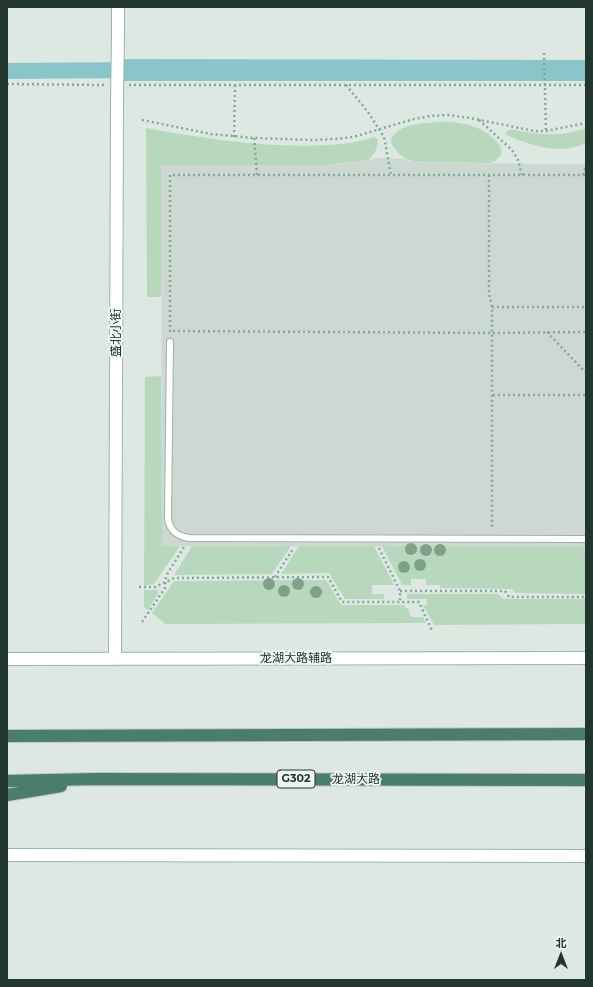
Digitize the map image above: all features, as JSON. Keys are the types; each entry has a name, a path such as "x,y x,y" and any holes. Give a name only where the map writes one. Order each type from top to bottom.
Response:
{"highway":[{"path":"7,736 586,734"},
{"path":"7,795 96,779"},
{"name":"龙湖大路","path":"7,781 96,779 586,780"}],"main road":[{"name":"盛北小街","path":"115,658 118,7"},
{"name":"龙湖大路辅路","path":"7,659 586,658"},
{"path":"7,855 586,856"}],"lane":[{"path":"170,342 168,519 172,530 178,535 189,538 586,539"}],"path":[{"path":"544,53 546,130"},
{"path":"125,85 544,83 586,85"},
{"path":"7,84 109,85"},
{"path":"234,137 235,85"},
{"path":"345,85 368,112 380,130 386,146 391,175"},
{"path":"142,120 211,134 234,137 335,139 353,137 380,130 414,118 430,116 448,115 534,130 546,130 586,123"},
{"path":"479,120 512,150 518,160 522,175"},
{"path":"254,138 257,175"},
{"path":"170,342 170,175 585,175 586,166"},
{"path":"489,175 489,294 492,307 493,395 492,539"},
{"path":"492,307 586,307"},
{"path":"170,331 492,333 586,332"},
{"path":"547,332 586,373"},
{"path":"493,395 586,395"},
{"path":"142,622 165,588 166,576 189,538"},
{"path":"274,577 300,538"},
{"path":"374,538 400,591 400,602"},
{"path":"139,587 156,587 174,578 328,577 342,602 418,602 432,630"},
{"path":"400,591 505,591 509,597 586,597"}],"shaded area":[{"path":"380,158 406,159 411,162 421,163 586,164 586,547 162,546 161,165 326,165"}],"green space":[{"path":"437,122 461,123 484,131 499,144 502,153 495,161 489,163 415,162 403,157 393,147 391,139 405,127"},
{"path":"146,128 193,136 293,146 341,144 374,137 378,140 375,151 368,160 326,165 161,165 161,297 147,297"},
{"path":"511,129 523,132 564,134 586,129 586,143 566,149 545,148 506,135 506,132"},
{"path":"161,376 162,546 180,546 154,584 144,586 145,377"},
{"path":"192,546 291,546 272,574 174,575"},
{"path":"299,546 374,546 394,585 372,585 372,594 384,594 384,599 345,599 329,573 281,574"},
{"path":"382,546 583,547 586,549 586,594 515,593 512,589 440,588 440,585 426,585 426,579 411,579 411,585 402,585"},
{"path":"326,580 341,605 405,605 405,608 408,608 411,617 423,617 426,623 164,624 163,621 152,613 174,581"},
{"path":"144,590 157,590 159,592 148,610 144,607"},
{"path":"407,594 498,594 503,599 586,599 586,624 434,625 423,605 427,605 427,599 407,599"}],"water":[{"path":"115,59 586,60 586,81 115,81"}],"waterway":[{"path":"7,71 132,70"}]}
